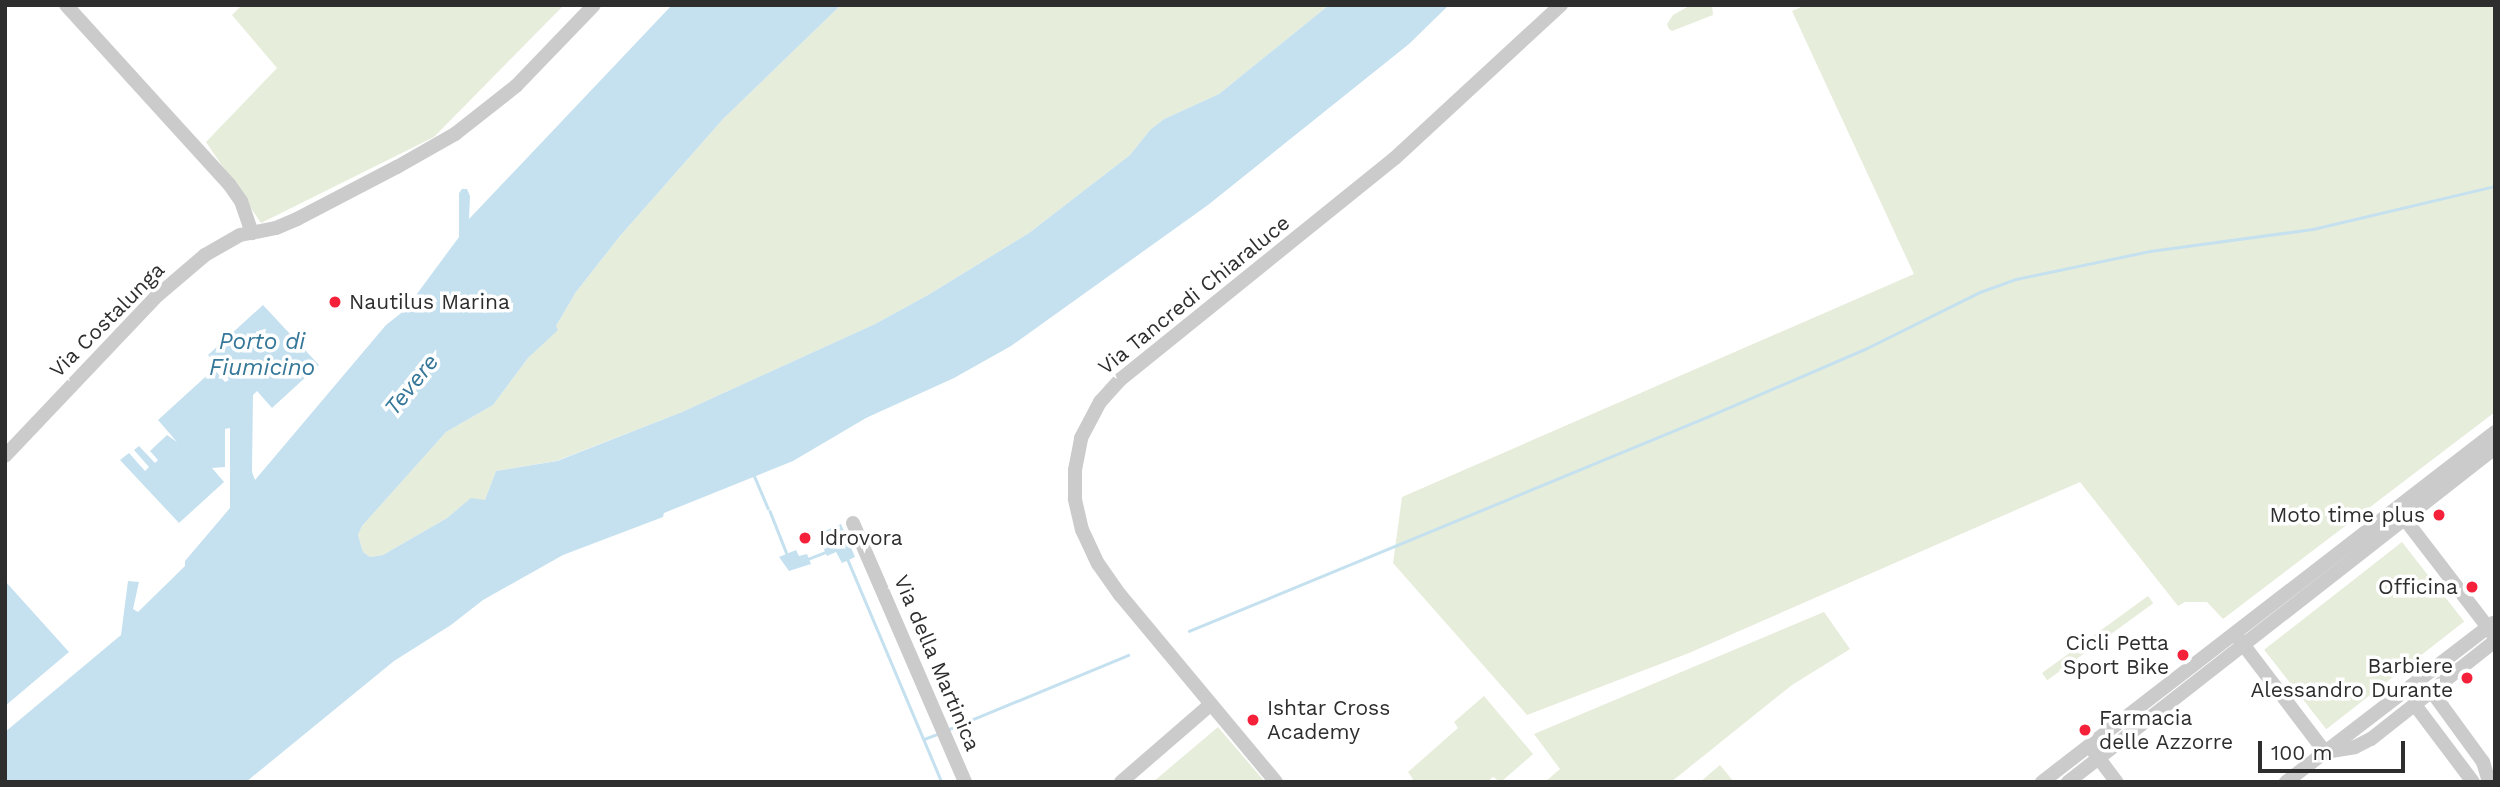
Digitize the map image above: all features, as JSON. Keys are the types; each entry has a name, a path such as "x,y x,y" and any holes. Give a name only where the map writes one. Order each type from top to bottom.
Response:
{"street":[{"path":"66,5 229,184 241,201 252,233"},
{"name":"Via Costalunga","path":"5,456 174,281 211,251 252,233 276,228 318,208 455,134 516,86 594,5"},
{"name":"Via Tancredi Chiaraluce","path":"1276,782 1121,595 1089,547 1077,514 1074,486 1077,451 1086,424 1106,394 1131,370 1415,141 1561,5"},
{"path":"2068,782 2239,639 2401,513 2495,432"},
{"path":"2401,513 2495,448"},
{"path":"2325,752 2360,745 2491,646 2494,636 2491,625 2401,513"},
{"name":"Via della Martinica","path":"853,523 965,782"},
{"path":"2286,782 2491,625"},
{"path":"2042,782 2089,745 2239,639"},
{"path":"2239,639 2325,752"},
{"path":"2432,692 2483,762 2489,782"},
{"path":"1121,782 1210,704"},
{"path":"2414,705 2473,782"},
{"path":"2089,745 2117,782"}],"green space":[{"path":"242,5 564,5 434,137 261,223 206,142 277,68 232,15"},
{"path":"841,5 1329,5 1219,94 1164,119 1150,130 1130,155 1029,233 928,295 875,324 682,412 556,461 496,471 485,500 463,505 447,518 383,555 370,557 363,552 358,535 362,526 446,432 493,405 528,358 557,330 556,326 576,292 620,236 723,119"},
{"path":"1691,5 1712,5 1713,15 1672,31 1669,29 1667,24 1673,15"},
{"path":"1806,5 2495,5 2495,412 2223,619 2207,602 2185,602 2178,606 2080,482 1689,653 1527,715 1393,563 1402,497 1914,274 1792,11"},
{"path":"2402,542 2464,622 2326,729 2264,650"},
{"path":"2148,596 2153,603 2047,680 2042,673"},
{"path":"1824,612 1850,649 1792,685 1671,782 1545,782 1560,769 1534,734"},
{"path":"1484,696 1533,754 1501,782 1493,777 1487,782 1410,782 1413,779 1408,772 1458,728 1454,722"},
{"path":"1218,727 1265,782 1153,782"},
{"path":"1720,765 1734,782 1700,782"}],"water":[{"path":"672,5 841,5 723,119 620,236 576,292 556,326 558,330 528,358 493,405 446,432 362,526 358,535 363,552 370,557 383,555 447,518 471,498 485,500 496,471 557,461 682,412 875,324 928,295 1029,233 1130,155 1150,130 1164,119 1219,94 1329,5 1449,5 1409,44 1208,205 1011,346 954,378 866,418 793,461 664,513 663,517 563,555 483,600 451,625 394,661 246,782 5,782 5,732 121,635 128,581 139,582 133,609 138,612 185,566 185,561 230,508 230,428 225,429 225,467 212,468 224,482 179,523 120,460 129,453 145,471 149,467 134,450 139,446 155,463 158,460 150,451 167,435 177,442 158,420 214,369 225,382 229,380 208,355 263,305 319,365 272,408 257,391 253,395 252,472 255,480 386,325 405,310 459,237 459,193 462,189 467,189 470,196 469,219"},
{"path":"841,524 855,557 842,563 836,552 827,556 822,545 829,541 825,531"},
{"path":"796,550 799,556 807,554 811,564 789,571 779,557"},
{"path":"5,581 69,652 5,706"}],"waterway":[{"path":"1189,631 1707,417 1865,349 1980,292 2016,279 2150,251 2313,229 2495,186"},
{"path":"754,475 768,508"},
{"path":"770,511 787,554"},
{"path":"808,559 825,552"},
{"path":"848,560 942,782"},
{"path":"947,730 1128,655"},
{"path":"924,739 937,734"}],"place":[{"name":"Nautilus Marina","path":"335,302"},
{"name":"Moto time plus","path":"2439,515"},
{"name":"Idrovora","path":"805,538"},
{"name":"Officina","path":"2472,587"},
{"name":"Cicli Petta Sport Bike","path":"2183,655"},
{"name":"Barbiere Alessandro Durante","path":"2467,678"},
{"name":"Ishtar Cross Academy","path":"1253,720"},
{"name":"Farmacia delle Azzorre","path":"2085,730"}],"water label":[{"name":"Porto di Fiumicino","path":"262,355"},
{"name":"Tevere","path":"412,385"}]}
